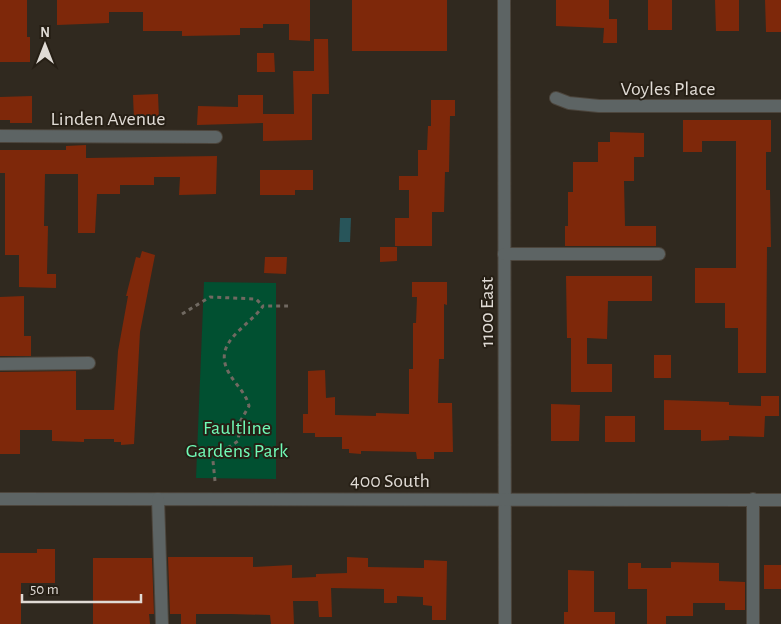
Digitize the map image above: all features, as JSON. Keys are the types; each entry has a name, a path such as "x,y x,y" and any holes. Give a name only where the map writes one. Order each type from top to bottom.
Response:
{"street":[{"name":"1100 East","path":"504,0 505,624"},
{"name":"Voyles Place","path":"556,98 569,103 599,106 781,106"},
{"name":"Linden Avenue","path":"0,136 216,137"},
{"path":"504,254 659,254"},
{"path":"0,364 88,363"},
{"name":"400 South","path":"0,499 781,500"},
{"path":"158,499 162,624"},
{"path":"754,499 754,624"}],"path":[{"path":"182,314 210,297 256,299 263,306 288,306"},
{"path":"214,481 213,461 220,453 238,441 241,420 248,406 243,392 228,372 224,361 224,352 228,341 263,306"}],"green space":[{"name":"Faultline Gardens Park","path":"204,282 276,283 276,479 196,478"}],"water":[{"path":"340,218 351,218 350,242 339,242"}],"building":[{"path":"0,0 27,0 27,37 30,37 30,62 0,62"},
{"path":"57,0 310,0 310,41 289,40 289,24 263,24 263,28 240,28 240,35 182,36 182,31 143,31 143,12 109,12 109,23 57,25"},
{"path":"352,0 447,0 447,51 352,51"},
{"path":"556,0 609,0 609,19 617,19 617,43 603,43 604,28 556,26"},
{"path":"648,0 672,0 672,30 648,30"},
{"path":"715,0 739,0 739,31 716,31"},
{"path":"765,0 781,0 781,32 766,32"},
{"path":"314,39 328,39 329,94 312,94 312,140 263,141 263,123 197,125 198,106 238,107 238,95 263,95 263,114 294,114 293,71 314,71"},
{"path":"257,53 274,53 275,72 257,72"},
{"path":"158,94 159,119 134,120 133,95"},
{"path":"32,96 32,123 10,123 10,120 0,120 0,97"},
{"path":"431,100 455,100 455,116 450,116 449,172 445,172 444,212 432,212 432,246 395,246 395,218 409,218 409,190 399,190 399,176 418,176 418,150 427,150 428,126 431,126"},
{"path":"683,120 771,120 771,152 766,152 766,190 770,190 771,247 767,247 766,373 738,373 738,328 725,328 725,303 695,303 695,268 736,268 736,141 702,141 702,152 683,152"},
{"path":"610,132 644,133 644,157 634,157 634,181 624,181 625,226 656,226 656,246 565,246 565,226 568,226 568,192 573,192 573,162 598,162 598,142 610,142"},
{"path":"86,145 86,158 217,156 216,194 179,195 180,177 154,177 154,185 120,185 120,194 97,194 95,233 78,233 78,174 45,174 44,226 48,226 47,274 56,274 56,288 19,287 19,255 5,255 5,173 0,173 0,150 66,150 66,146"},
{"path":"260,170 313,170 313,190 295,190 295,195 260,195"},
{"path":"380,247 397,247 397,261 380,262"},
{"path":"142,251 155,255 140,332 134,444 121,445 121,442 114,442 114,439 84,439 84,442 52,441 52,430 20,430 20,454 0,454 0,372 76,371 76,410 114,410 118,351 128,296 126,296 136,257 140,258"},
{"path":"265,257 287,257 286,274 264,273"},
{"path":"566,276 652,276 652,301 608,301 607,339 587,338 587,364 612,364 612,392 571,392 571,338 567,338"},
{"path":"412,282 447,282 447,305 444,304 444,359 439,359 438,403 452,403 453,452 434,452 434,459 417,459 416,452 361,451 361,454 349,453 349,449 342,449 342,437 315,437 315,433 303,433 303,414 308,414 308,371 325,370 326,398 335,397 335,415 376,416 376,413 409,414 409,369 413,369 413,323 416,323 417,297 412,297"},
{"path":"24,296 24,336 31,336 31,356 0,356 0,297"},
{"path":"654,355 671,355 671,378 654,378"},
{"path":"761,396 779,396 779,416 765,416 764,437 729,436 729,440 701,441 701,430 664,430 664,400 729,402 729,405 761,406"},
{"path":"551,404 580,405 579,441 551,441"},
{"path":"605,416 635,416 635,442 605,442"},
{"path":"37,549 55,549 55,583 21,583 21,624 0,624 0,553 37,553"},
{"path":"168,557 253,557 253,567 292,565 292,578 316,577 316,574 347,573 347,557 368,558 368,567 424,568 424,560 447,561 446,620 432,620 432,606 423,605 423,597 397,596 397,603 384,603 384,589 331,588 332,617 319,617 318,601 293,601 294,624 271,624 270,615 196,614 196,624 181,624 181,614 170,614"},
{"path":"93,558 152,558 154,614 149,614 150,624 93,624"},
{"path":"671,562 719,563 719,581 745,582 745,610 725,610 725,603 693,603 693,616 666,616 666,624 647,624 647,589 628,589 628,563 641,563 641,568 671,568"},
{"path":"764,565 781,565 781,589 764,589"},
{"path":"568,570 594,571 594,612 615,612 615,624 564,624 564,612 568,612"}]}
